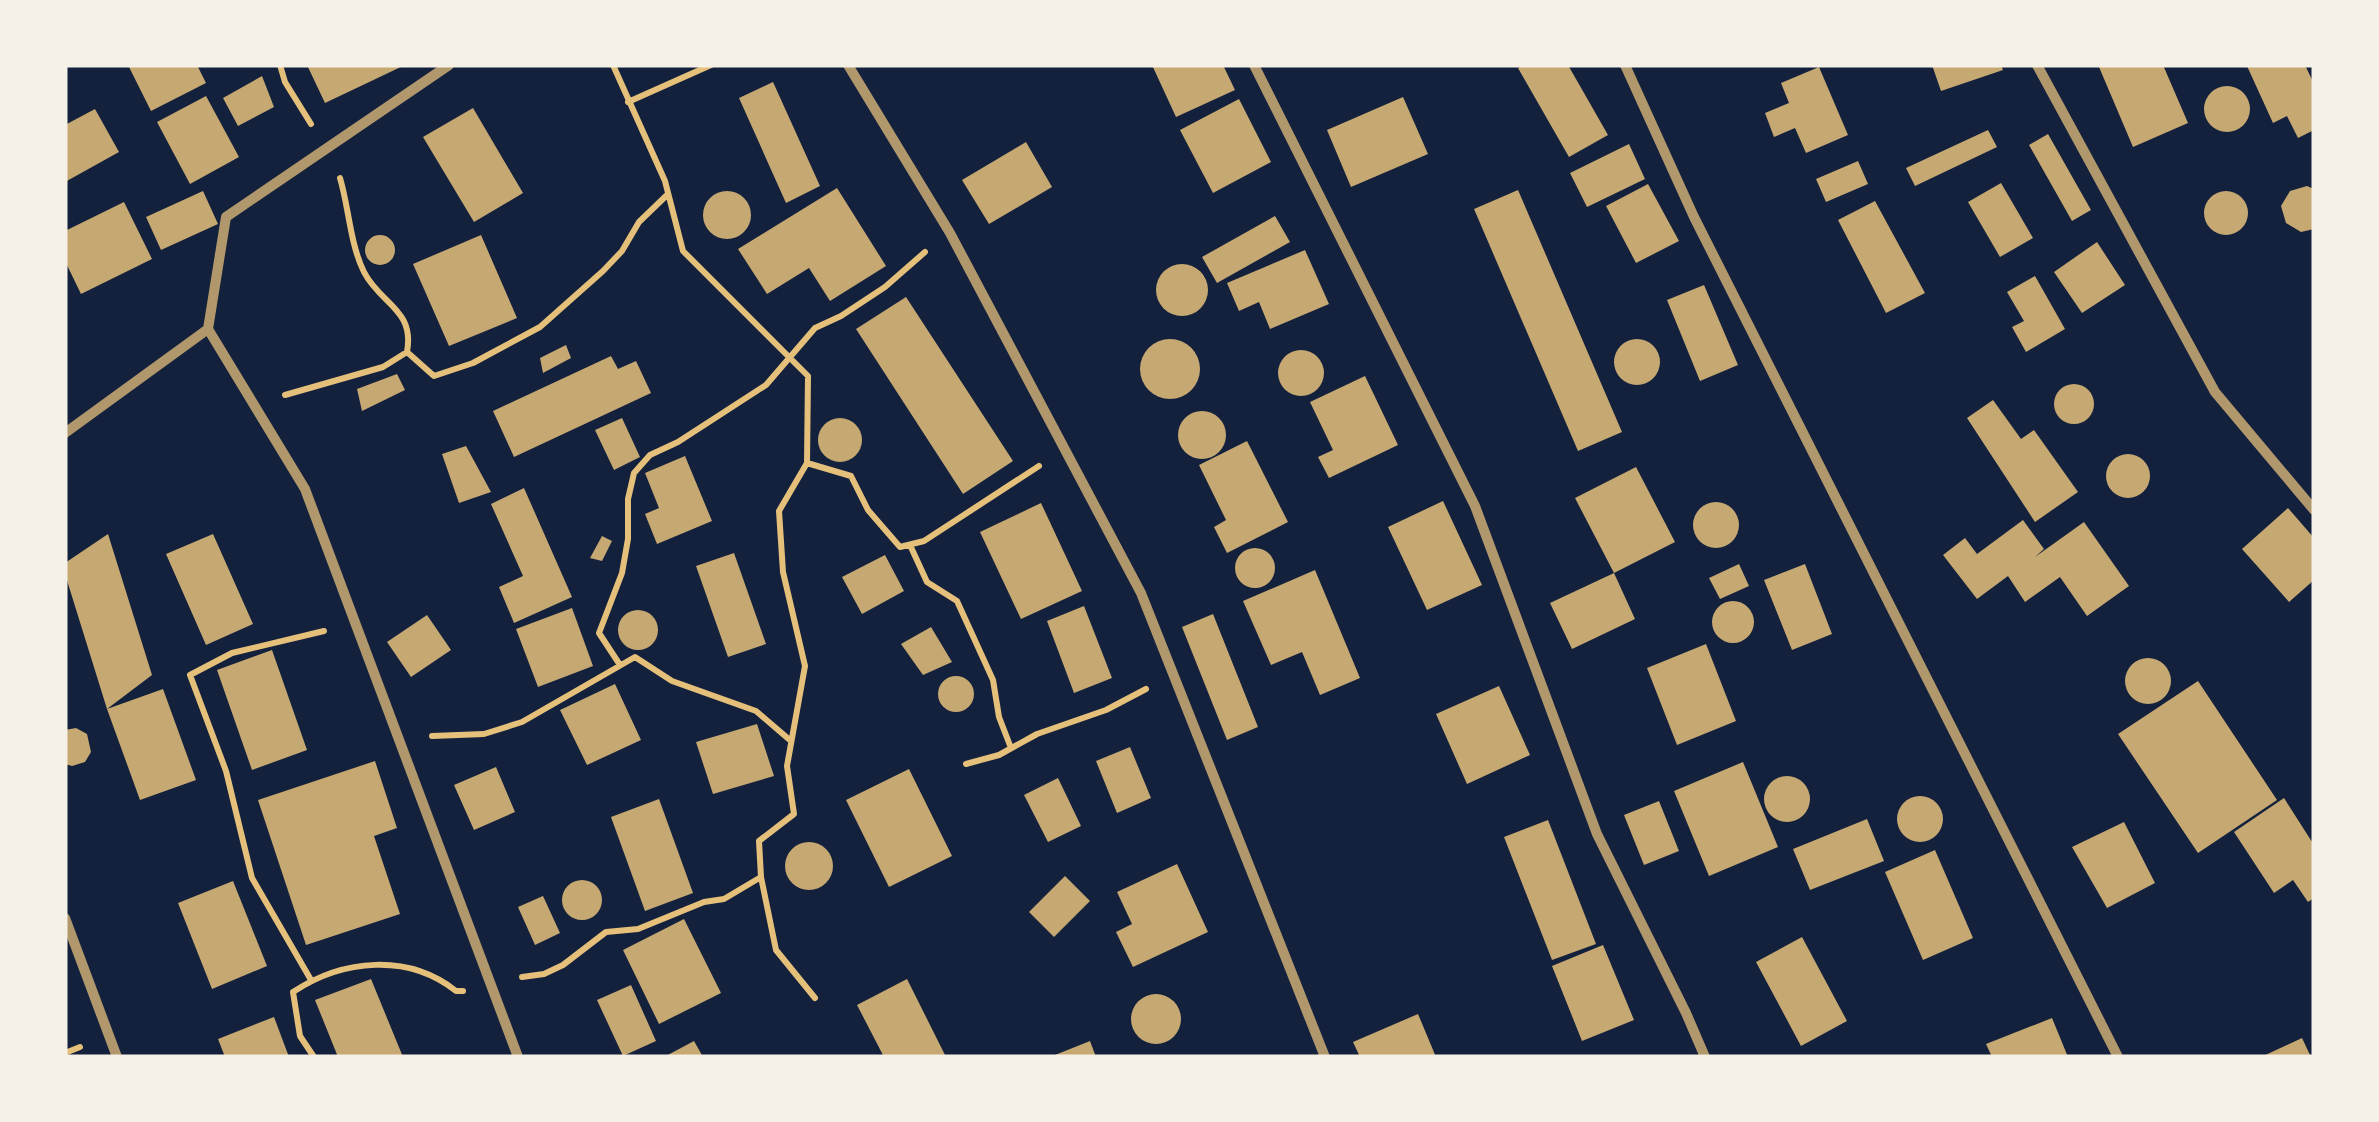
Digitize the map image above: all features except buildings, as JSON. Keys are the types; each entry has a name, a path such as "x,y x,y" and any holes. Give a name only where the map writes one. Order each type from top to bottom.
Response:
{"street":[{"path":"449,65 226,217 208,329 305,489 518,1057"},
{"path":"848,65 950,234 1141,593 1326,1057"},
{"path":"1254,65 1475,506 1596,834 1705,1057"},
{"path":"1625,65 1694,217 2118,1057"},
{"path":"2037,65 2215,392 2314,510"},
{"path":"65,433 208,329"},
{"path":"65,918 117,1057"}],"path":[{"path":"257,408 284,396 383,367 407,352 411,333 400,313 364,274 330,146 297,105 280,65"},
{"path":"612,65 668,194 683,250 808,376 807,463 779,511 783,572 805,666 786,766 794,814 759,841 761,878 776,950 815,998"},
{"path":"628,102 711,65"},
{"path":"407,352 434,376 473,363 540,327 603,271 622,251 639,222 668,194"},
{"path":"620,665 600,633 622,574 634,473 650,455 678,442 766,385 815,328 885,288 913,260 950,234"},
{"path":"807,463 851,476 868,510 900,547 924,541 1014,485 1064,448"},
{"path":"910,545 928,582 956,601 993,680 999,717 1012,748"},
{"path":"312,980 252,878 226,771 190,675 232,653 294,637 314,636 354,620"},
{"path":"402,746 440,734 484,734 522,722 635,657 672,681 756,711 791,741"},
{"path":"966,764 998,756 1037,734 1106,710 1173,675"},
{"path":"314,1057 300,1036 293,992 312,980 367,965 399,964 435,974 456,991 493,990 563,965 606,932 638,929 704,902 724,899 761,878"}]}
